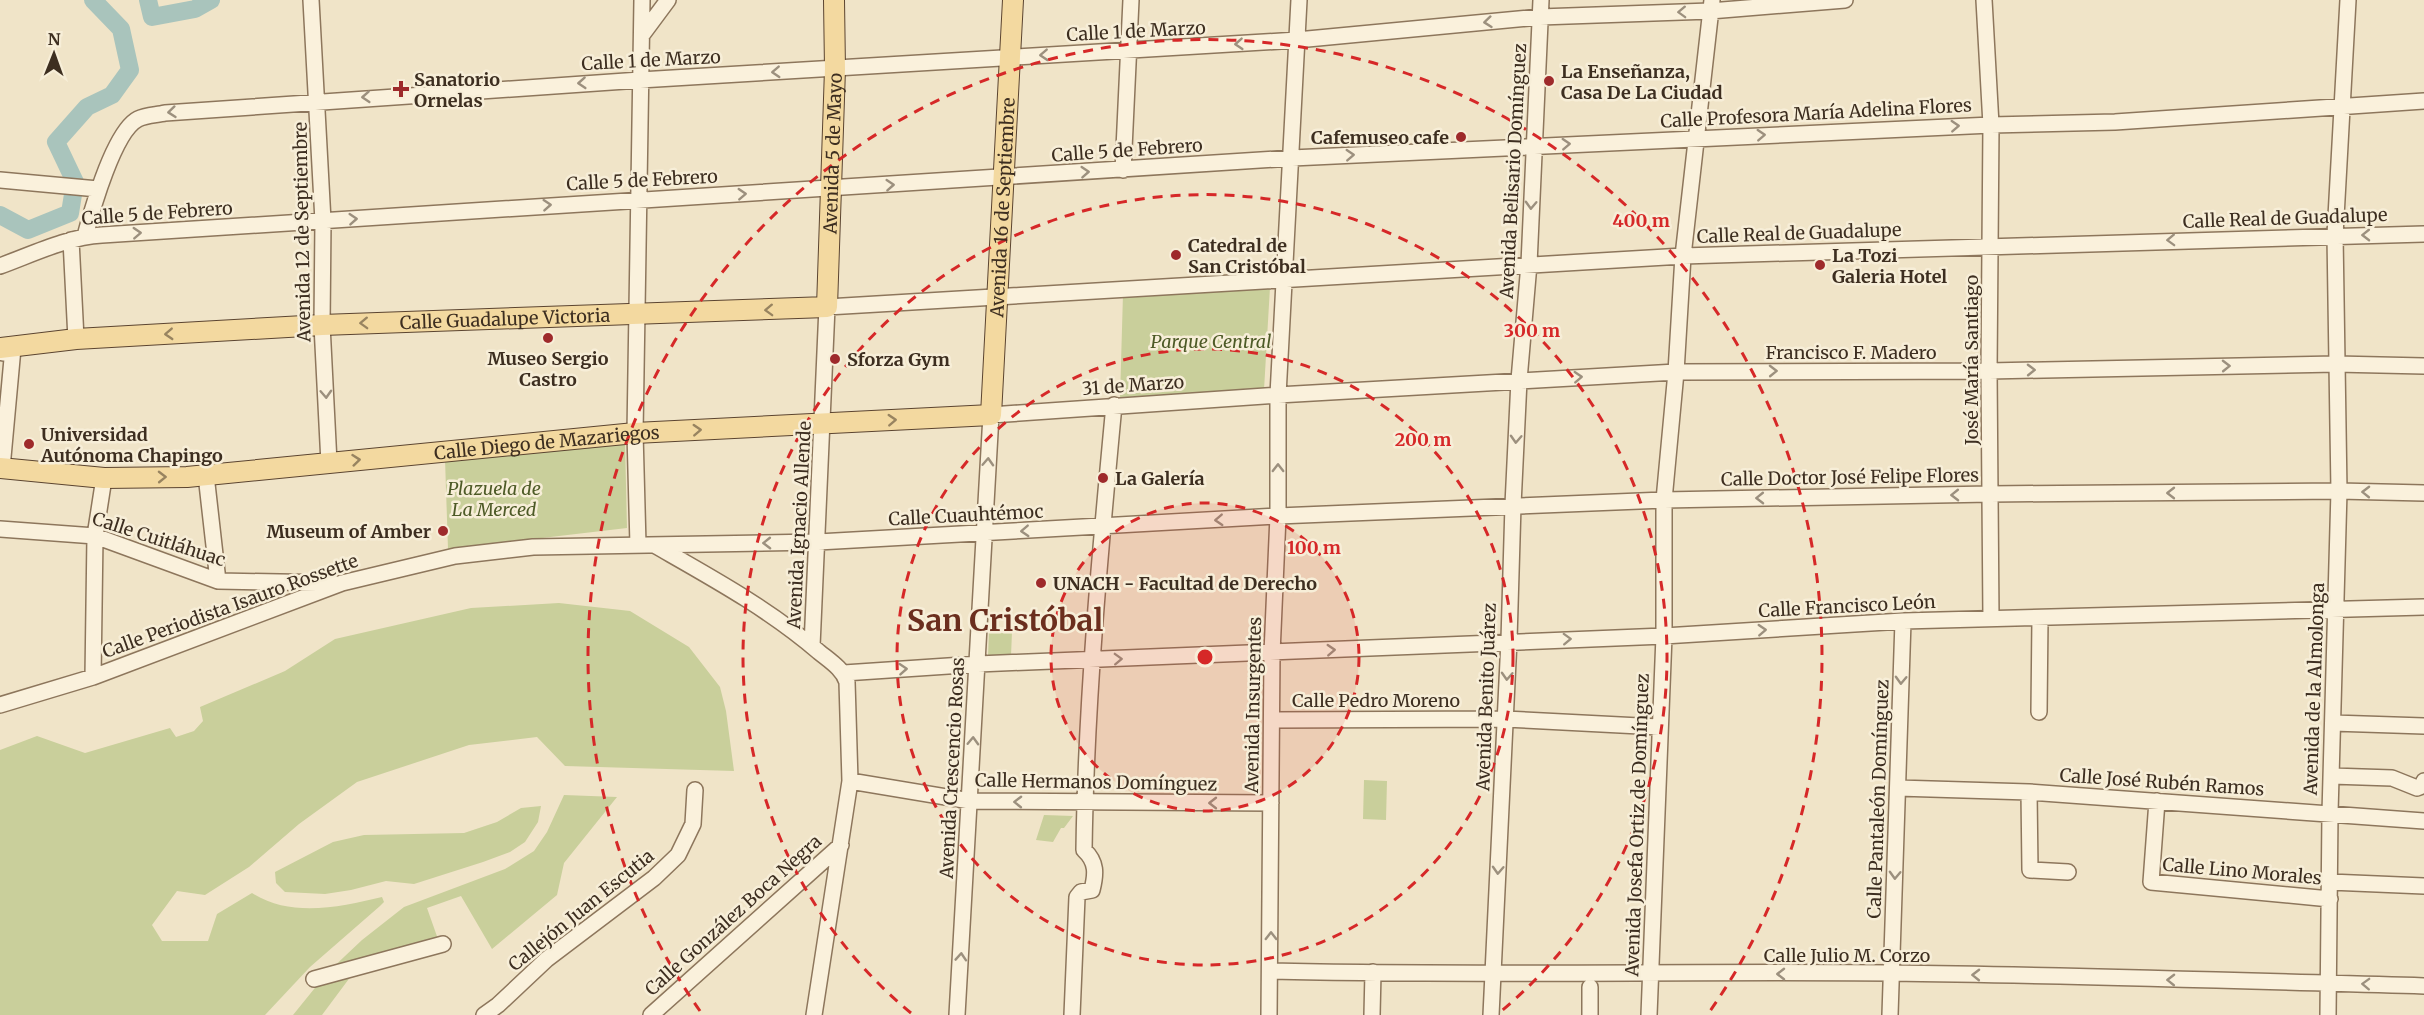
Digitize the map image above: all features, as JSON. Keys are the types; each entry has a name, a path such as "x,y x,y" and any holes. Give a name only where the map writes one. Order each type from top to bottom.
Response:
{"main road":[{"name":"Avenida 5 de Mayo","path":"827,307 835,69 834,0"},
{"name":"Avenida 16 de Septiembre","path":"991,415 1013,0"},
{"name":"Calle Guadalupe Victoria","path":"4,350 76,339 322,325 827,307"},
{"name":"Calle Diego de Mazariegos","path":"1,468 104,478 206,476 635,433 991,415"}],"street":[{"name":"Avenida 12 de Septiembre","path":"311,0 323,221 322,325 329,463"},
{"path":"638,545 635,433 642,0"},
{"path":"642,35 668,0"},
{"path":"1123,170 1131,0"},
{"name":"Avenida Insurgentes","path":"1269,1015 1272,653 1278,516 1278,395 1299,0"},
{"name":"Avenida Belisario Domínguez","path":"1520,380 1529,264 1541,0"},
{"name":"Calle 1 de Marzo","path":"76,339 78,238 92,188 122,139 137,120 165,112 318,100 1297,40 1540,17 1845,0"},
{"name":"José María Santiago","path":"1984,0 1991,125 1989,371 1991,619"},
{"name":"Avenida de la Almolonga","path":"2328,1015 2330,813 2339,491 2335,235 2348,0"},
{"name":"Avenida Josefa Ortiz de Domínguez","path":"1649,1015 1664,636 1664,500 1676,372 1683,256 1711,6"},
{"name":"Calle Profesora María Adelina Flores","path":"1292,158 1991,125 2115,122 2424,101"},
{"name":"Calle 5 de Febrero","path":"0,266 78,238 638,199 832,189 1292,158"},
{"path":"0,180 92,188"},
{"name":"Calle Real de Guadalupe","path":"997,297 1683,256 2424,234"},
{"name":"Calle Guadalupe Victoria","path":"827,307 997,297"},
{"name":"Avenida Ignacio Allende","path":"827,307 812,646 844,673"},
{"path":"1,468 4,350"},
{"name":"Francisco F. Madero","path":"1278,395 1676,372 1989,371 2336,364 2424,366"},
{"name":"Avenida Benito Juárez","path":"1491,1015 1509,640 1512,505 1520,380"},
{"name":"31 de Marzo","path":"991,415 1278,395"},
{"path":"1072,1015 1077,897 1081,892 1092,890 1096,867 1092,857 1084,850 1085,803 1102,526 1114,405"},
{"name":"Avenida Crescencio Rosas","path":"957,1015 991,415"},
{"path":"206,476 218,581"},
{"path":"93,677 95,536 104,478"},
{"name":"Calle Doctor José Felipe Flores","path":"1278,516 1664,500 1990,494 2339,491 2424,493"},
{"name":"Calle Cuauhtémoc","path":"656,546 818,542 985,534 1278,516"},
{"name":"Calle Cuitláhuac","path":"0,529 95,536 218,581 342,583"},
{"path":"656,546 747,598 812,646"},
{"name":"Calle Periodista Isauro Rossette","path":"0,705 93,677 342,583 455,556 533,547 656,546"},
{"name":"Calle Francisco León","path":"844,673 978,664 1272,653 1509,640 1664,636 1903,621 2424,607"},
{"path":"2039,712 2040,618"},
{"name":"Calle Pantaleón Domínguez","path":"1890,1015 1903,621"},
{"path":"814,1015 842,845 850,781 847,682 844,673"},
{"name":"Calle Pedro Moreno","path":"1273,720 1505,719 1659,727"},
{"path":"2333,723 2424,726"},
{"path":"2332,776 2392,777 2417,788 2424,782"},
{"name":"Calle Hermanos Domínguez","path":"850,781 970,801 1271,803"},
{"name":"Calle José Rubén Ramos","path":"1898,788 2029,792 2424,821"},
{"name":"Callejón Juan Escutia","path":"483,1015 498,1005 547,959 654,878 678,855 693,824 695,790"},
{"path":"2029,792 2030,870 2068,872"},
{"name":"Calle Lino Morales","path":"2157,801 2151,882 2330,898"},
{"name":"Calle González Boca Negra","path":"651,1015 842,845"},
{"path":"2330,882 2424,886"},
{"path":"314,979 443,944"},
{"name":"Calle Julio M. Corzo","path":"1271,971 1891,973 2424,986"},
{"path":"1372,1015 1373,972"},
{"path":"1590,987 1590,1015"}],"green space":[{"name":"Parque Central","path":"1270,287 1264,390 1120,398 1123,294"},
{"name":"Plazuela de La Merced","path":"625,442 627,528 448,549 445,459"},
{"path":"559,603 630,611 689,647 720,687 726,711 734,771 565,766 537,737 469,745 357,782 299,824 249,867 205,895 177,891 152,925 162,941 208,941 217,914 252,893 267,901 299,908 333,907 382,897 384,902 310,967 265,1015 0,1015 0,750 37,736 85,753 170,728 176,737 194,731 203,721 200,707 285,671 335,639 471,608"},
{"path":"989,632 1012,632 1011,656 988,656"},
{"path":"1364,780 1387,781 1386,820 1363,819"},
{"path":"564,795 617,797 564,863 557,895 492,949 461,896 427,908 439,942 360,964 322,1015 293,1015 327,973 362,940 404,907 505,869 534,851 547,832"},
{"path":"541,806 538,822 525,842 510,852 414,884 386,881 325,894 285,892 276,883 275,872 333,842 364,835 464,833 497,822 521,808"},
{"path":"1044,815 1073,816 1064,828 1061,828 1053,842 1036,840"}],"waterway":[{"path":"0,215 28,230 70,213 75,182 56,142 87,107 112,95 130,70 121,29 93,0"},
{"path":"148,0 152,17 195,9 211,0"}],"place":[{"name":"La Enseñanza, Casa De La Ciudad","path":"1549,81"},
{"name":"Sanatorio Ornelas","path":"401,89"},
{"name":"Cafemuseo cafe","path":"1461,137"},
{"name":"Catedral de San Cristóbal","path":"1176,255"},
{"name":"La Tozi Galeria Hotel","path":"1820,265"},
{"name":"Museo Sergio Castro","path":"548,338"},
{"name":"Sforza Gym","path":"835,359"},
{"name":"Universidad Autónoma Chapingo","path":"29,444"},
{"name":"La Galería","path":"1103,478"},
{"name":"Museum of Amber","path":"443,531"},
{"name":"UNACH - Facultad de Derecho","path":"1041,583"}],"district":[{"name":"San Cristóbal","path":"1005,620"}]}
